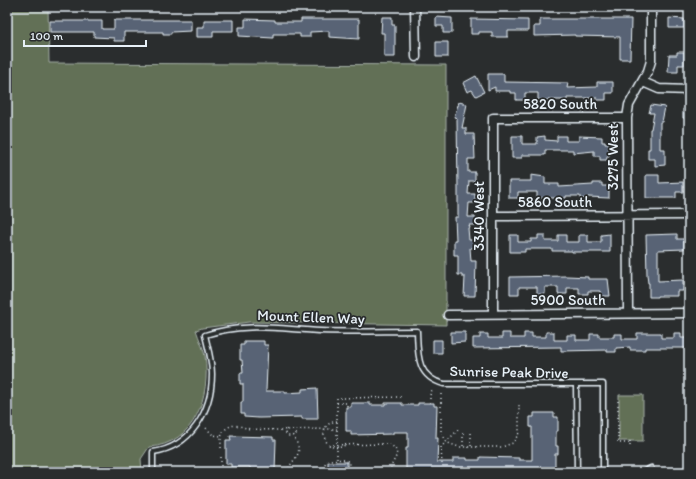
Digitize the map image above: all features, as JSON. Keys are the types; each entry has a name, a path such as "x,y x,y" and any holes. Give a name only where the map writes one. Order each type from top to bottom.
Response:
{"street":[{"path":"415,7 416,57"},
{"name":"3275 West","path":"628,313 627,118 629,105 652,61 652,7"},
{"path":"642,82 659,89 689,90"},
{"name":"5820 South","path":"493,118 627,118"},
{"name":"3340 West","path":"493,118 493,314"},
{"name":"5860 South","path":"494,216 689,215"},
{"name":"5900 South","path":"448,315 689,313"}],"lane":[{"name":"Mount Ellen Way","path":"152,472 152,452 170,448 180,442 193,430 203,414 209,398 212,374 210,356 205,335 227,329 242,327 280,327 319,331 417,331"},
{"name":"Sunrise Peak Drive","path":"417,331 418,357 421,367 430,378 439,383 449,385 576,385 577,472"},
{"path":"576,385 603,384 603,472"},
{"path":"642,472 651,468"}],"path":[{"path":"430,403 430,395 432,390"},
{"path":"441,394 441,430 443,437 451,445 463,447 502,447 513,443 519,433 520,405"},
{"path":"337,459 337,398 403,398"},
{"path":"618,401 618,443 630,442 630,448"},
{"path":"337,403 347,403 347,407"},
{"path":"337,421 330,423 325,429 324,438 329,445 337,448 346,445"},
{"path":"221,448 221,436 225,429 233,426 253,429 337,429"},
{"path":"206,428 213,435 221,436"},
{"path":"287,429 287,435 293,436 298,444 297,456 287,472"},
{"path":"293,436 297,432 297,429"},
{"path":"442,464 442,447 458,430"},
{"path":"463,433 463,447"},
{"path":"471,433 471,447"},
{"path":"329,445 386,444 392,446 397,455 391,468 392,472"},
{"path":"221,457 221,472"},
{"path":"324,472 328,460 337,459 347,460 349,462 349,472"},
{"path":"227,472 240,470 243,472"}],"green space":[{"path":"7,7 48,7 49,63 446,65 446,325 249,322 196,330 205,356 205,387 202,402 189,427 178,437 165,444 149,447 141,459 142,472 7,472"},
{"path":"619,395 643,395 643,441 619,441"}],"building":[{"path":"382,17 392,17 392,25 395,25 395,57 384,57 384,33 381,33"},
{"path":"436,17 452,18 452,33 443,33 443,26 436,26"},
{"path":"669,18 684,19 684,28 669,28"},
{"path":"245,19 275,20 275,22 301,22 301,19 359,19 359,39 329,37 329,31 310,32 310,37 300,37 300,34 273,34 273,38 239,36 239,27 245,27"},
{"path":"471,19 528,20 528,31 508,31 508,37 492,37 492,32 479,32 479,34 471,34"},
{"path":"540,19 631,19 630,59 620,59 620,37 575,35 534,36 534,26 540,26"},
{"path":"114,20 191,20 191,31 171,32 171,34 163,34 163,32 124,32 124,41 114,41 114,38 94,37 94,32 50,32 50,21 102,21 102,29 114,29"},
{"path":"204,20 233,20 233,31 213,31 213,37 197,37 197,27 204,27"},
{"path":"436,42 448,42 448,57 436,57"},
{"path":"677,52 684,52 684,65 678,65 678,72 668,72 669,55 677,55"},
{"path":"488,74 504,74 504,82 568,83 567,88 597,87 597,82 613,82 613,93 606,93 606,100 597,100 597,98 567,98 567,100 538,100 538,93 525,93 525,100 516,100 516,93 510,93 510,91 495,91 495,87 488,90"},
{"path":"476,76 484,92 476,96 472,90 467,92 463,83"},
{"path":"459,102 467,104 462,128 466,128 466,134 474,134 475,159 468,159 468,172 475,172 475,181 469,181 468,194 475,194 475,203 469,203 468,217 475,217 476,225 469,225 470,228 468,228 469,240 474,240 474,248 470,248 471,261 476,261 475,296 464,296 465,277 458,275 458,255 454,255 454,240 456,240 455,217 458,217 458,188 457,118 454,117"},
{"path":"651,105 665,107 662,122 660,122 660,149 665,149 665,165 655,166 655,159 648,159 648,149 650,149 650,129 654,113 649,113"},
{"path":"683,109 689,109 689,118 683,118"},
{"path":"512,136 522,136 522,144 537,144 537,137 545,136 545,140 557,141 557,136 566,136 566,141 579,141 579,136 602,137 602,142 609,144 609,156 607,156 607,160 600,160 600,156 594,156 594,151 573,153 573,150 545,150 545,155 522,155 522,158 512,158"},
{"path":"531,175 545,177 545,184 559,184 559,187 602,183 602,186 609,186 609,198 588,197 580,199 580,196 566,196 566,198 537,198 537,192 518,192 518,198 509,198 509,181 531,181"},
{"path":"646,175 659,175 659,183 683,182 683,192 676,192 676,198 646,198"},
{"path":"610,234 610,252 572,252 552,251 552,249 525,249 525,252 510,252 510,235 518,235 518,242 531,242 531,239 538,239 538,235 545,235 545,241 558,241 558,235 566,235 566,242 579,242 579,235 588,235 588,242 601,242 601,235"},
{"path":"677,234 677,239 684,239 684,249 658,250 658,281 683,280 683,291 677,291 677,296 649,297 646,235"},
{"path":"510,277 588,277 588,279 608,279 610,296 600,296 600,291 588,291 588,294 579,294 579,288 567,288 567,294 558,294 558,287 545,287 545,294 537,294 537,287 519,287 519,294 510,294"},
{"path":"451,332 465,332 465,342 451,343"},
{"path":"546,332 554,332 554,340 567,340 567,335 576,335 576,340 590,340 590,334 599,334 599,337 614,337 614,334 622,334 622,339 637,339 637,333 661,333 661,338 674,338 674,333 681,333 681,338 689,338 688,348 645,348 645,350 630,350 630,347 616,348 616,352 607,352 607,350 561,351 561,347 473,348 473,338 480,338 480,334 488,334 488,338 502,338 502,333 510,333 510,338 524,338 524,333 532,333 532,337 546,337"},
{"path":"433,340 442,340 442,353 433,353"},
{"path":"244,341 264,341 264,345 268,345 266,391 285,391 285,393 302,392 302,389 317,388 318,419 302,419 302,417 259,418 244,417 244,414 241,414 243,384 240,384 240,373 243,373 242,360 240,360 240,345 244,345"},
{"path":"351,403 385,405 385,403 402,403 402,405 418,405 418,403 434,403 434,406 437,406 437,462 453,462 453,458 480,460 480,457 519,458 519,460 532,460 532,427 530,427 530,417 534,417 534,413 554,413 554,417 558,417 556,446 558,446 558,454 555,454 555,472 406,472 408,432 393,432 393,434 351,435 351,431 346,431 346,407 351,407"},
{"path":"230,436 273,437 273,440 276,440 275,472 250,472 250,467 231,467 231,464 226,464 226,440 231,440"},
{"path":"328,462 347,462 347,472 328,472"}]}
